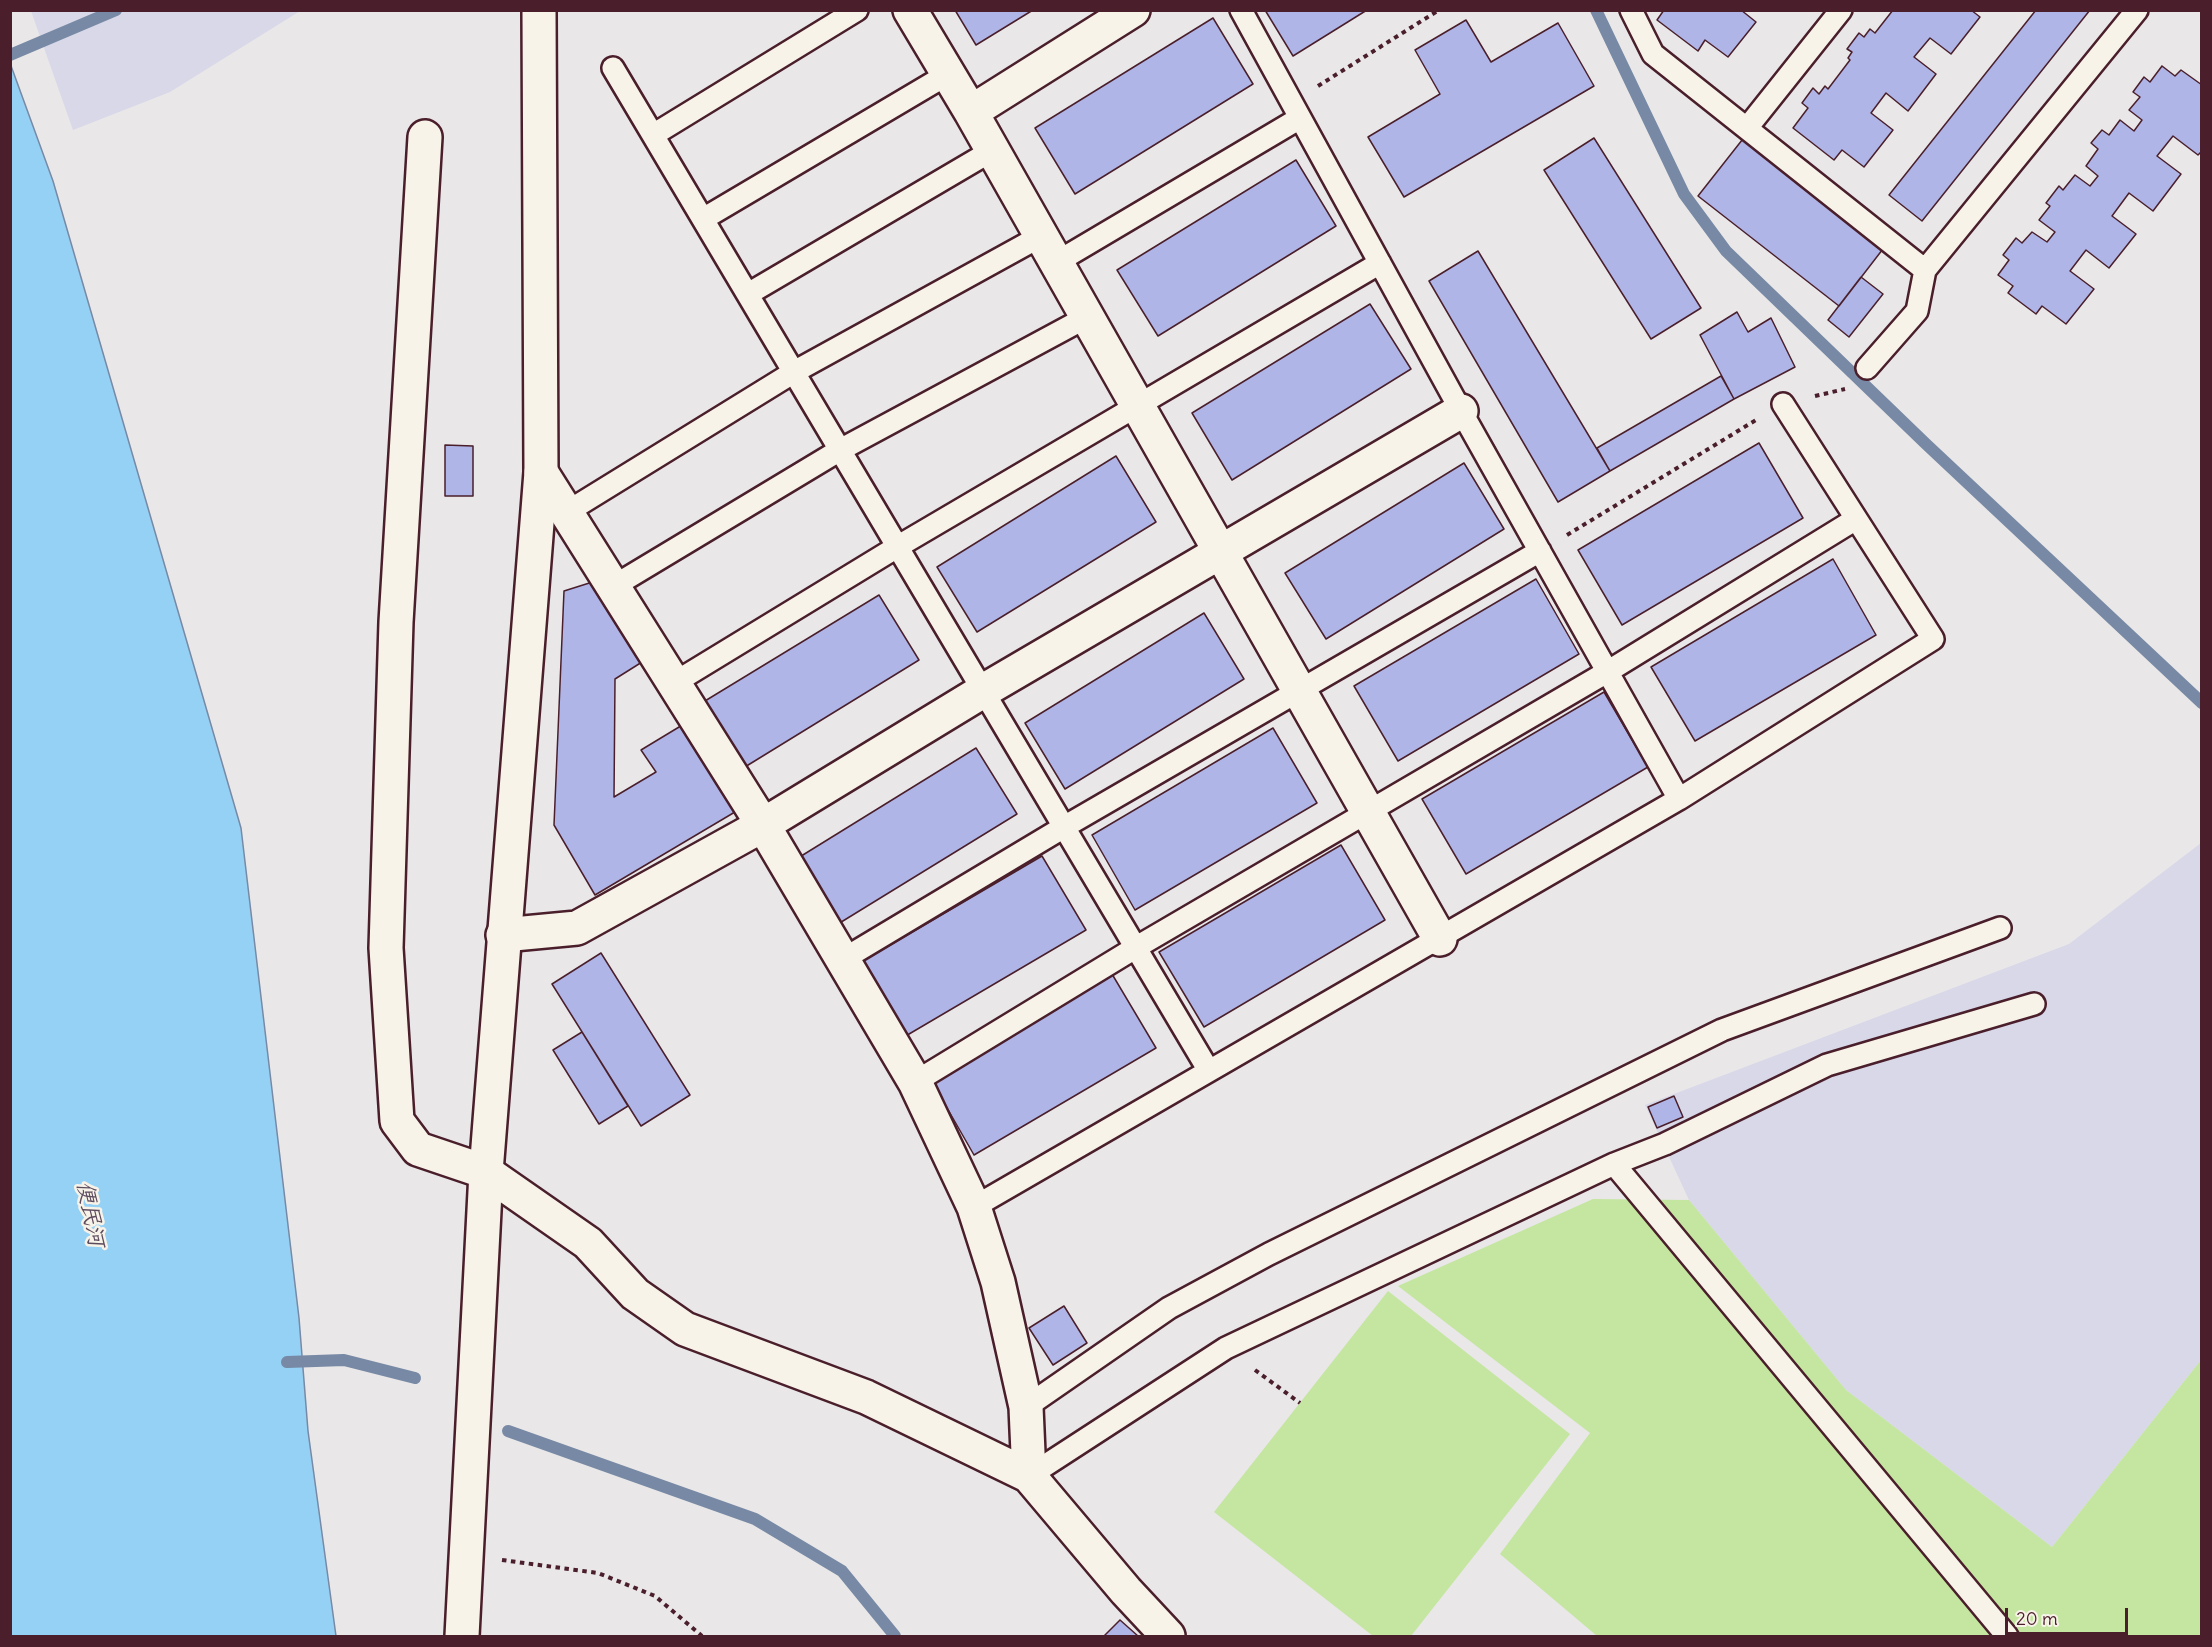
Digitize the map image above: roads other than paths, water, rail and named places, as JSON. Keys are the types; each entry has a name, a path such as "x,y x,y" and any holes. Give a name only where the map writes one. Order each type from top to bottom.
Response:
{"street":[{"path":"462,1636 486,1172 541,471 539,10"},
{"path":"910,10 993,150 1440,939"},
{"path":"971,112 1133,10"},
{"path":"425,137 396,622 387,959 397,1120 418,1149 486,1172 588,1243 635,1294 685,1329 866,1397 1029,1476 1126,1591 1168,1636"},
{"path":"504,935 577,928 763,825 983,691 1461,411"},
{"path":"541,471 763,825 915,1082 974,1207 998,1282 1026,1407 1029,1476"}],"lane":[{"path":"653,135 857,10"},
{"path":"1241,10 1461,411 1679,800"},
{"path":"1631,10 1653,54 1925,270"},
{"path":"1747,128 1840,10"},
{"path":"1867,368 1917,311 1925,270 2137,10"},
{"path":"613,68 1209,1071"},
{"path":"704,219 948,74"},
{"path":"567,512 794,372 1049,249 1296,110"},
{"path":"748,294 993,150"},
{"path":"674,683 897,547 1380,263"},
{"path":"614,586 840,450 1088,317"},
{"path":"974,1207 1679,800 1933,639 1783,404"},
{"path":"915,1082 1135,948 1607,672 1856,519"},
{"path":"842,960 1064,827 1540,551"},
{"path":"1026,1407 1169,1308 1269,1254 1712,1036 2000,928"},
{"path":"1029,1476 1226,1348 1614,1164 1665,1144 1827,1065 2034,1004"},
{"path":"1614,1164 2007,1636"}],"water":[{"name":"便民河","path":"10,63 53,181 241,828 299,1318 308,1431 336,1636 11,1636"}],"waterway":[{"path":"10,55 116,10"},
{"path":"1596,10 1684,194 1726,251 1926,444 2202,703"},
{"path":"287,1362 344,1360 415,1378"},
{"path":"508,1431 755,1519 842,1571 895,1636"}]}
